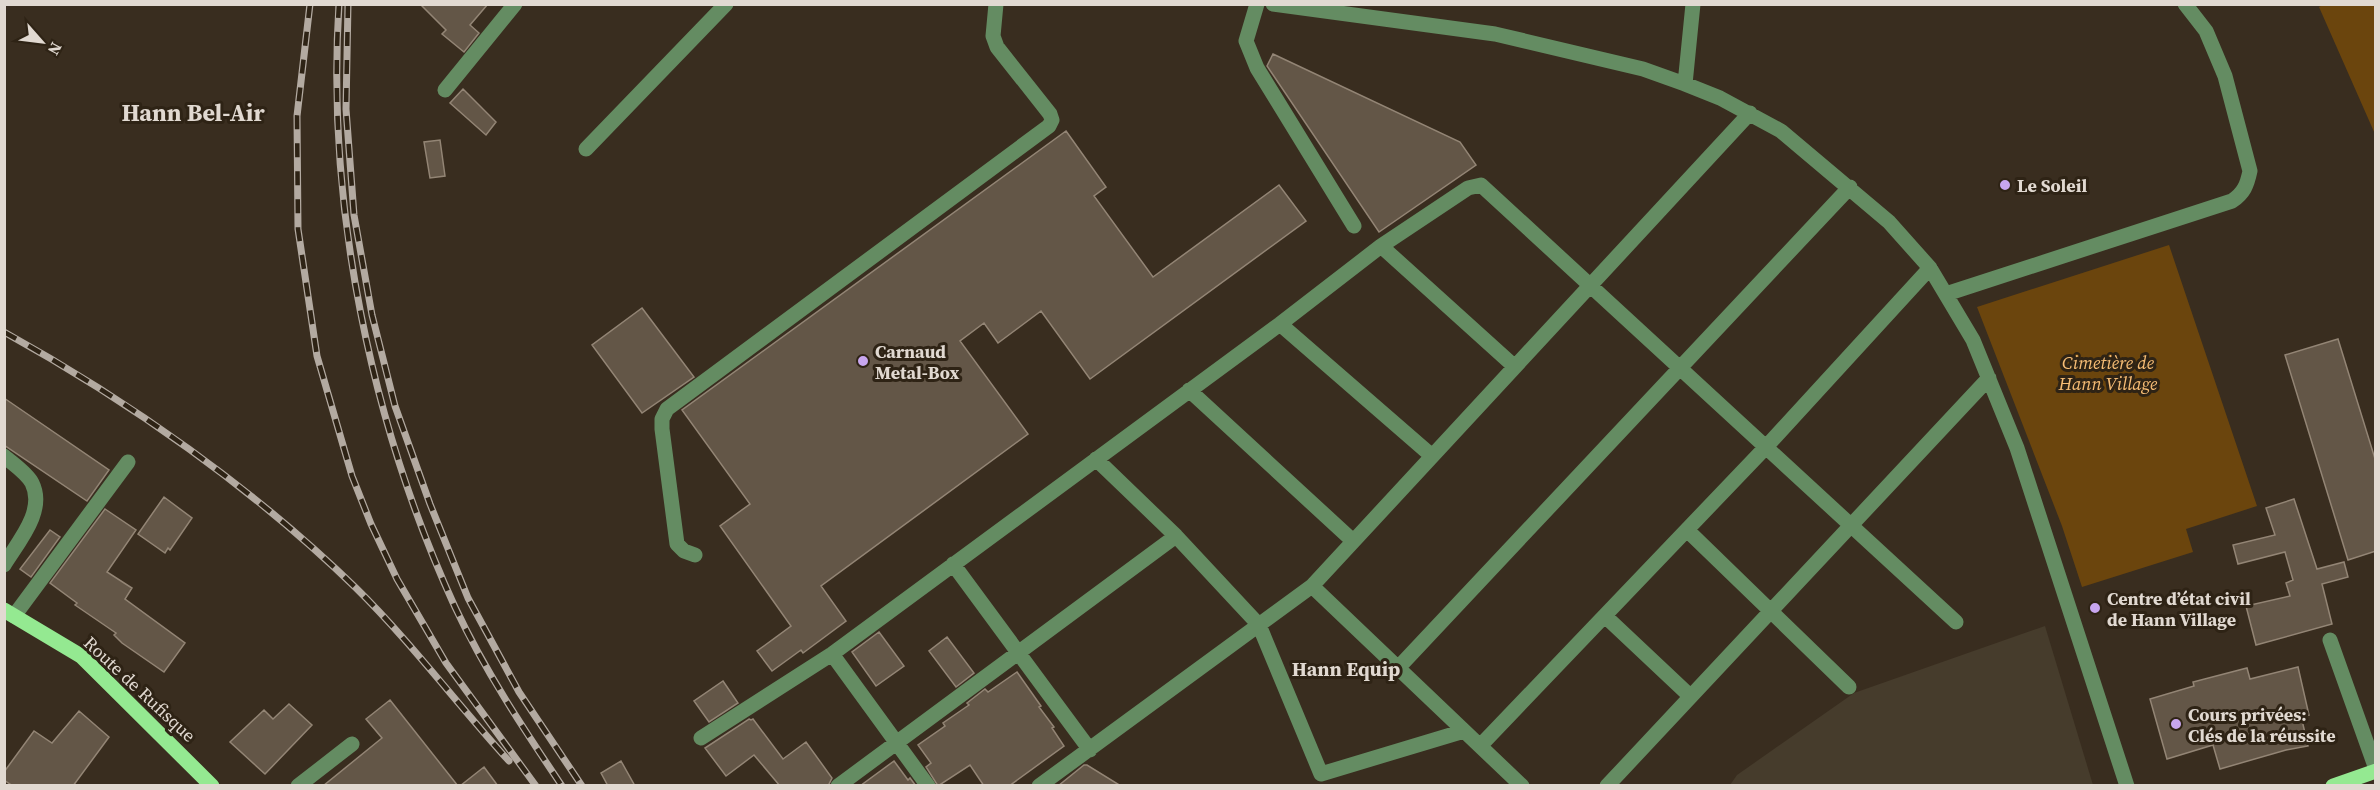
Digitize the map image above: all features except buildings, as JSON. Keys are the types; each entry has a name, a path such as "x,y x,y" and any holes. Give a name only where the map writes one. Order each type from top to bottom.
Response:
{"main road":[{"name":"Route de Rufisque","path":"9,613 81,656 212,786"},
{"path":"2333,786 2376,770"}],"street":[{"path":"446,90 515,4"},
{"path":"586,149 726,4"},
{"path":"695,555 677,544 662,429 662,419 667,409 1049,126 1052,120 1050,114 997,47 993,36 996,4"},
{"path":"1257,4 1246,41 1257,68 1354,226"},
{"path":"1273,4 1495,34 1643,69 1750,113 1781,131 1889,222 1930,268 1973,340 2017,448 2127,786"},
{"path":"1684,84 1693,4"},
{"path":"1946,294 2232,201 2242,194 2250,171 2247,151 2225,76 2206,31 2185,4"},
{"path":"1039,786 1312,586 1750,113"},
{"path":"701,738 832,654 1280,324 1381,246 1468,188 1481,185 1956,622"},
{"path":"1398,668 1850,187"},
{"path":"1381,246 1515,367"},
{"path":"1480,746 1766,447 1930,268"},
{"path":"1280,324 1432,456"},
{"path":"1607,786 1989,378"},
{"path":"1190,390 1353,541"},
{"path":"4,456 31,481 38,499 31,521 4,565"},
{"path":"1096,459 1176,536 1259,625 1321,774 1464,730"},
{"path":"9,613 128,462"},
{"path":"1687,530 1849,687"},
{"path":"838,786 1176,536"},
{"path":"954,564 1090,750"},
{"path":"1312,586 1522,786"},
{"path":"1605,616 1690,696"},
{"path":"2330,640 2376,770"},
{"path":"832,654 928,786"},
{"path":"298,786 352,744"}],"shaded area":[{"path":"2045,626 2093,785 1730,785 1737,775 1854,693"}],"green space":[{"path":"2324,4 2375,5 2375,134 2319,7"},
{"name":"Cimetière de Hann Village","path":"2169,245 2257,506 2186,529 2193,552 2082,587 2062,526 1977,307"}],"railway":[{"path":"310,4 297,116 298,229 317,356 352,476 371,524 397,579 446,663 536,786"},
{"path":"339,4 337,80 340,158 348,235 361,313 378,389 425,537 455,607 492,676 562,786"},
{"path":"348,4 346,109 354,215 372,315 395,406 430,504 468,598 519,692 582,786"},
{"path":"4,332 143,417 276,516 317,551 376,609 509,761"}],"place":[{"name":"Le Soleil","path":"2005,185"},
{"name":"Carnaud Metal-Box","path":"863,361"},
{"name":"Centre d’état civil de Hann Village","path":"2095,608"},
{"name":"Cours privées: Clés de la réussite","path":"2176,724"}],"district":[{"name":"Hann Bel-Air","path":"193,112"},
{"name":"Hann Equip","path":"1346,669"}]}
